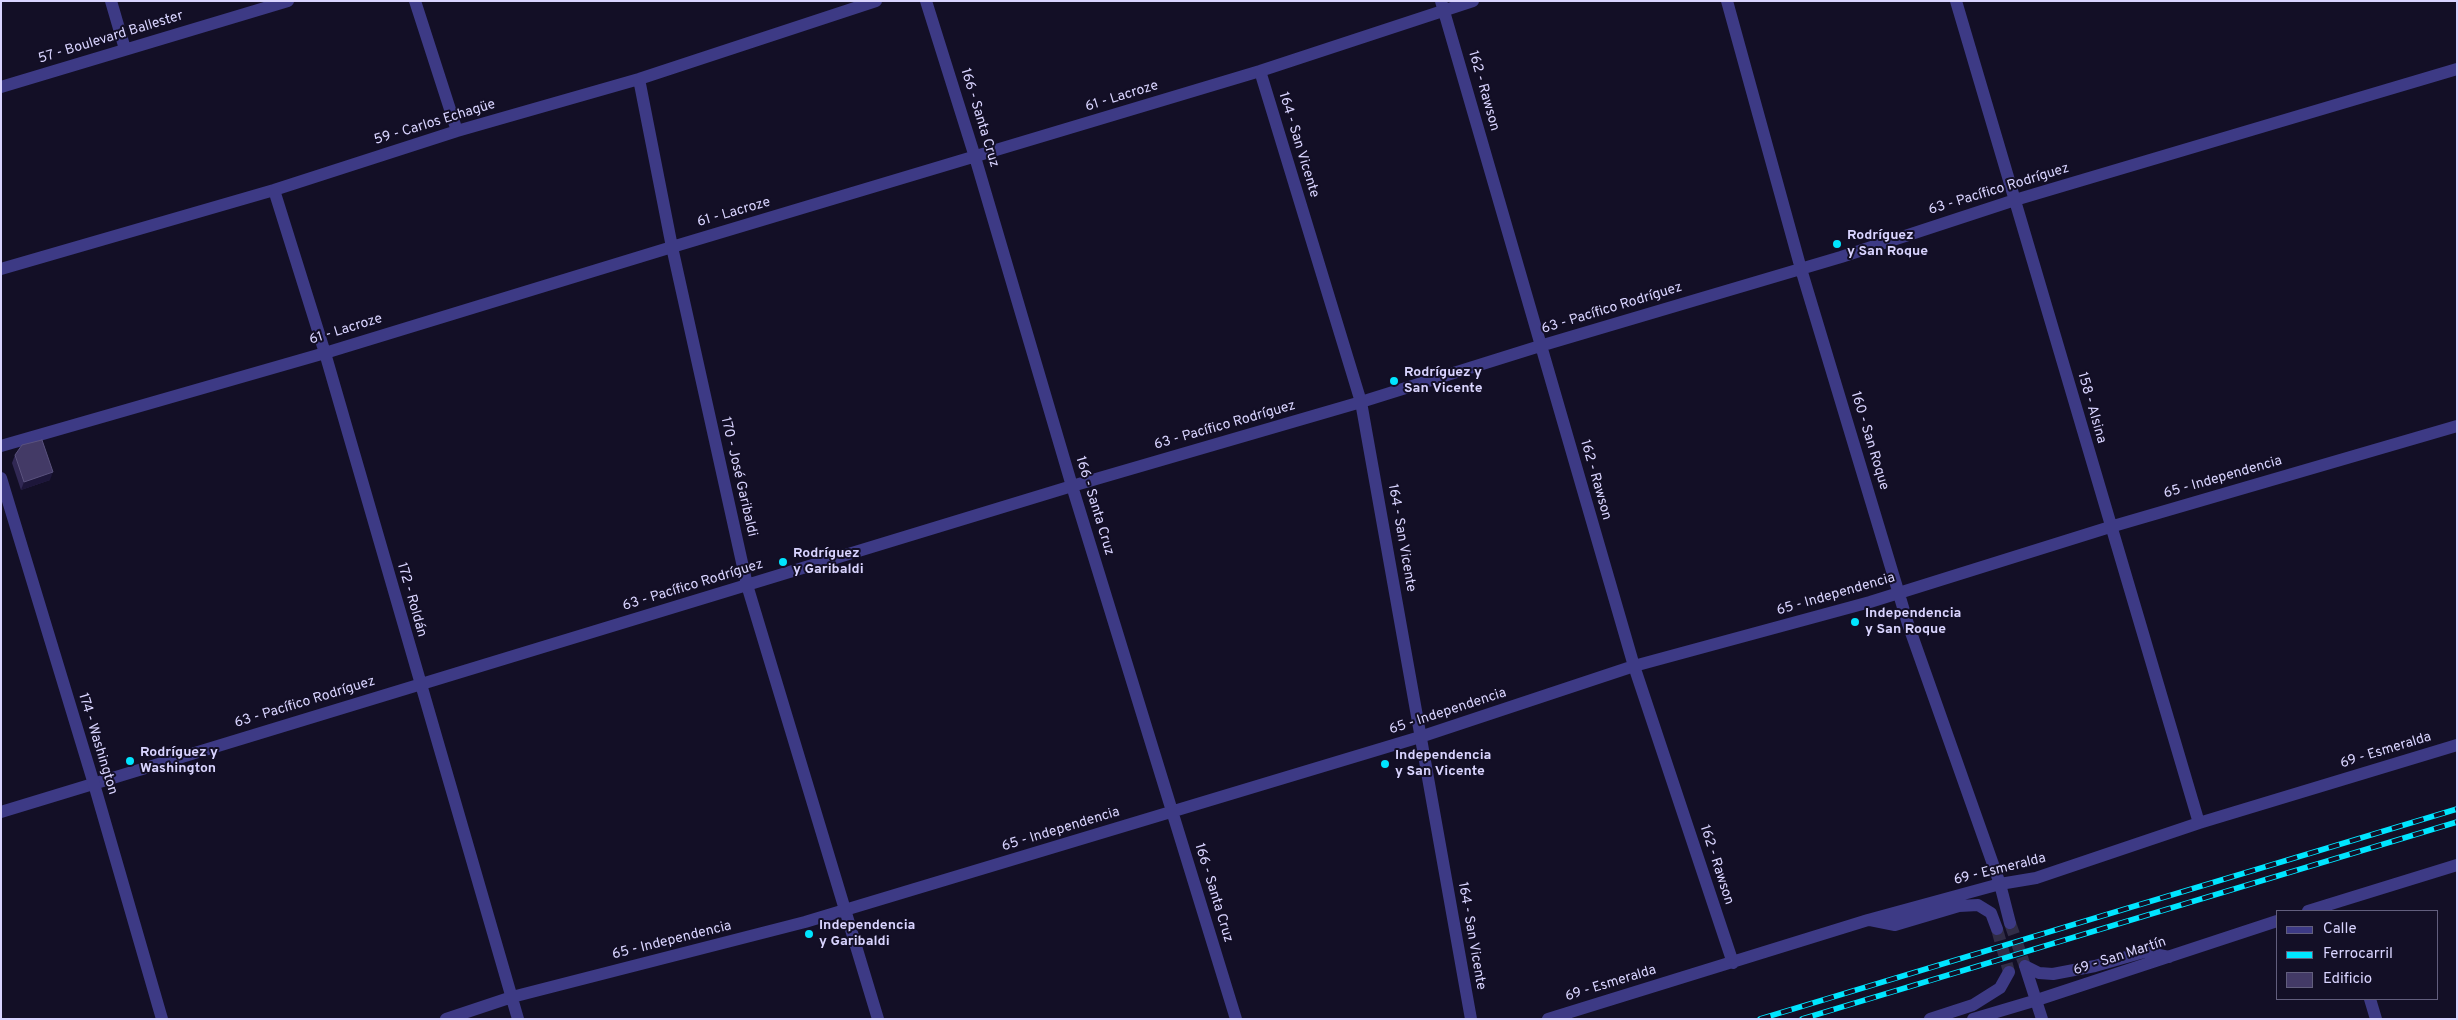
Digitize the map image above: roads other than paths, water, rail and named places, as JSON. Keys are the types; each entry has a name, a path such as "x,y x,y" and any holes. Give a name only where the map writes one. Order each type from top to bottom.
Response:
{"street":[{"path":"111,1 125,49"},
{"name":"57 - Boulevard Ballester","path":"1,87 288,1"},
{"path":"415,1 456,131"},
{"name":"59 - Carlos Echagüe","path":"1,269 274,190 456,131 639,79 876,1"},
{"name":"166 - Santa Cruz","path":"926,1 976,157 1072,486 1236,1019"},
{"name":"61 - Lacroze","path":"1,446 325,352 672,246 976,157 1260,71 1442,6 1473,1"},
{"name":"160 - San Roque","path":"1727,1 1802,269 1908,624 2000,884 2010,923"},
{"name":"158 - Alsina","path":"1956,1 2199,823"},
{"name":"162 - Rawson","path":"1442,6 1634,666 1733,962"},
{"name":"63 - Pacífico Rodríguez","path":"1,812 1072,486 1361,402 1540,346 1802,269 2015,200 2457,70"},
{"name":"164 - San Vicente","path":"1260,71 1361,402 1471,1019"},
{"name":"170 - José Garibaldi","path":"639,79 672,246 747,586 878,1019"},
{"name":"172 - Roldán","path":"274,190 325,352 419,684 518,1019"},
{"name":"65 - Independencia","path":"446,1019 512,997 845,911 1420,737 1634,666 1899,593 2110,527 2457,426"},
{"name":"174 - Washington","path":"1,478 94,784 162,1019"},
{"name":"69 - Esmeralda","path":"1548,1019 1868,920 2000,884 2036,878 2199,823 2457,745"},
{"path":"2314,910 2340,906 2457,865"},
{"path":"1868,920 1895,925 1959,906 1978,905 1991,913 1997,929"},
{"name":"69 - San Martín","path":"1973,1019 2037,1000 2276,921"},
{"path":"2042,1019 2026,966 2039,973 2053,974 2095,966 2144,952 2169,957"},
{"path":"1930,1019 1972,1004 2000,988 2009,972"},
{"path":"2370,1000 2376,1019"}],"tunnel":[{"path":"2010,923 2025,966"},
{"path":"1997,929 2009,972"}],"railway":[{"path":"1760,1019 2457,809"},
{"path":"1802,1019 2457,822"}],"place":[{"name":"Rodríguez y San Roque","path":"1837,244"},
{"name":"Rodríguez y San Vicente","path":"1394,381"},
{"name":"Rodríguez y Garibaldi","path":"783,562"},
{"name":"Independencia y San Roque","path":"1855,622"},
{"name":"Rodríguez y Washington","path":"130,761"},
{"name":"Independencia y San Vicente","path":"1385,764"},
{"name":"Independencia y Garibaldi","path":"809,934"}]}
